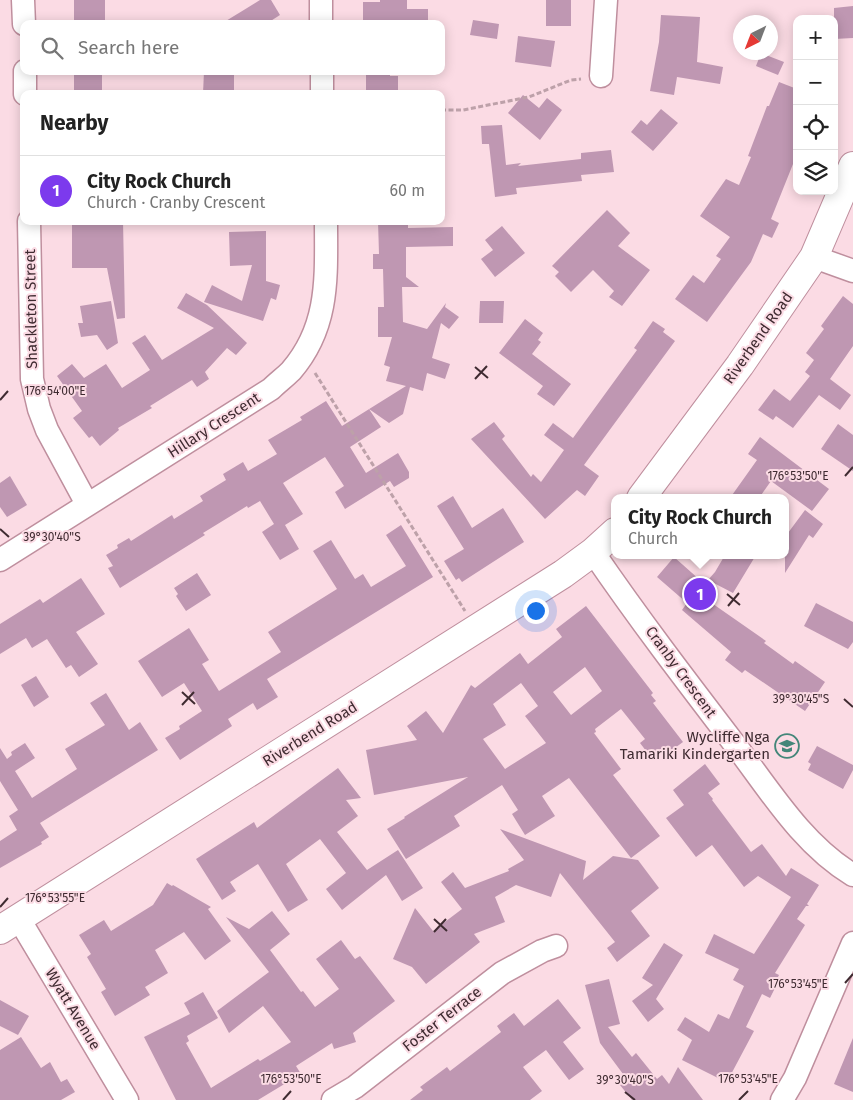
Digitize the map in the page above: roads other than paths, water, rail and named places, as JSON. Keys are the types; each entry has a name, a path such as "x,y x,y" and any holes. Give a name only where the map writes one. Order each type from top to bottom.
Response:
{"main road":[{"name":"Riverbend Road","path":"644,494 744,358 814,257 853,166"},
{"name":"Riverbend Road","path":"10,924 563,574 594,552 611,536"}],"street":[{"path":"23,0 24,20"},
{"path":"321,0 322,20"},
{"path":"601,76 606,0"},
{"path":"25,75 26,90"},
{"path":"322,75 322,90"},
{"name":"Shackleton Street","path":"28,225 32,380 39,409 48,430 87,504"},
{"name":"Hillary Crescent","path":"0,560 271,389 291,370 315,334 322,314 326,288 326,225"},
{"path":"814,257 853,272"},
{"name":"Cranby Crescent","path":"594,552 695,692 796,824 823,853 853,875"},
{"name":"Wyatt Avenue","path":"10,924 127,1100"},
{"path":"782,1100 795,1078 853,942"},
{"name":"Foster Terrace","path":"333,1100 355,1087 502,973 542,951 556,946"}],"place":[{"name":"City Rock Church","path":"700,594"},
{"name":"Wycliffe Nga Tamariki Kindergarten","path":"787,746"}]}
